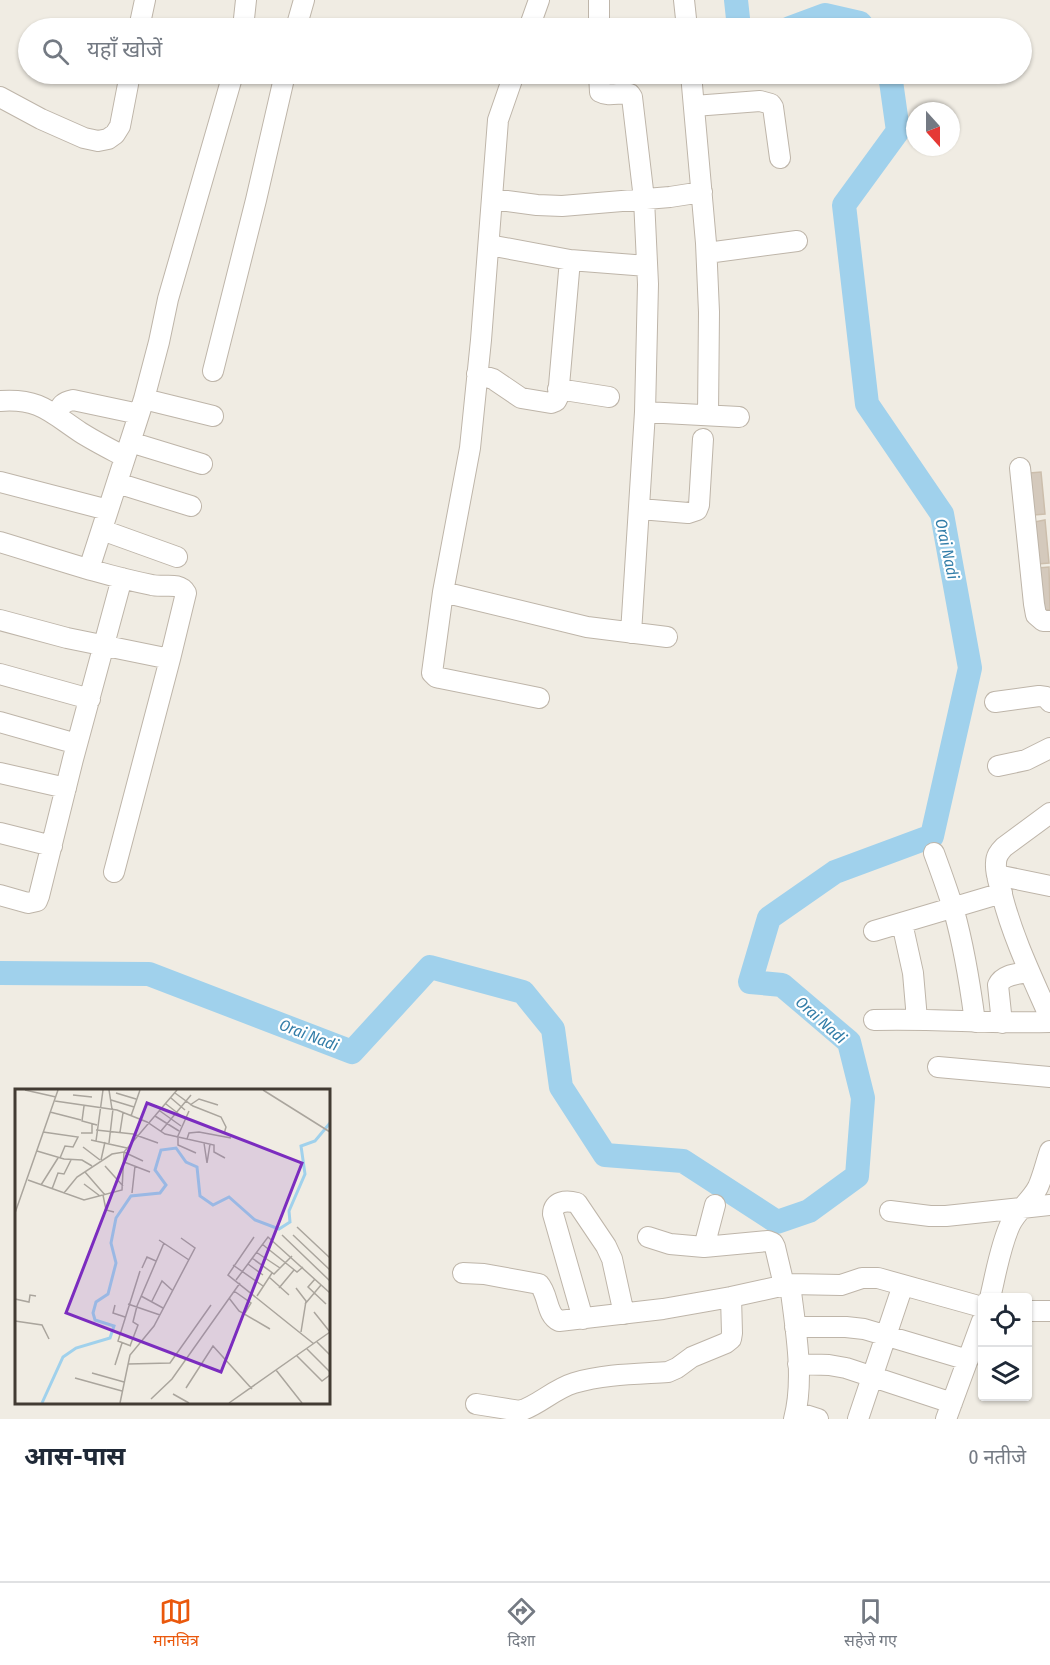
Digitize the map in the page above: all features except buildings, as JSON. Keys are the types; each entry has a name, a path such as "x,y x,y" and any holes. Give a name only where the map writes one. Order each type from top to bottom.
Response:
{"street":[{"path":"141,18 145,0"},
{"path":"244,18 246,0"},
{"path":"299,18 304,0"},
{"path":"532,18 538,0"},
{"path":"599,0 599,18"},
{"path":"684,0 686,18"},
{"path":"0,97 41,119 84,138 98,141 116,134 120,126 128,84"},
{"path":"89,569 141,407 171,290 230,84"},
{"path":"213,371 283,84"},
{"path":"511,84 498,120 470,448 443,592 432,673 435,677 539,698"},
{"path":"600,84 600,92 604,94 627,93 632,97 644,199 647,266 645,412 631,633"},
{"path":"692,84 710,312 708,414"},
{"path":"694,106 760,101 771,104 780,158"},
{"path":"492,200 562,206 702,192"},
{"path":"707,253 797,241"},
{"path":"489,245 570,260 647,266"},
{"path":"477,374 493,379 521,398 551,403 556,401 570,260"},
{"path":"558,389 609,397"},
{"path":"57,414 65,401 74,400 213,416"},
{"path":"0,401 31,402 57,414 82,433 128,449 202,464"},
{"path":"645,412 739,417"},
{"path":"640,509 688,513 697,510 703,439"},
{"path":"1020,468 1036,615 1043,621 1050,621"},
{"path":"0,483 108,510"},
{"path":"117,483 191,506"},
{"path":"102,530 177,556"},
{"path":"0,542 153,586 178,586 186,593 114,872"},
{"path":"0,895 28,903 37,901 122,578"},
{"path":"443,592 586,627 667,637"},
{"path":"0,620 170,659"},
{"path":"0,674 90,699"},
{"path":"995,702 1039,696 1046,697 1050,702"},
{"path":"0,722 77,744"},
{"path":"998,766 1026,760 1050,748"},
{"path":"0,773 66,788"},
{"path":"874,1020 917,1019 1002,1023 1049,1012 1029,972 1010,925 996,862 998,853 1004,847 1050,813"},
{"path":"0,832 52,846"},
{"path":"934,853 953,908 968,974 975,1022"},
{"path":"874,930 953,908 1000,884 1050,886"},
{"path":"902,923 913,973 917,1019"},
{"path":"1002,1023 998,985 1000,980 1004,977 1029,972"},
{"path":"938,1067 1050,1077"},
{"path":"991,1293 1011,1223 1038,1186 1050,1151"},
{"path":"583,1318 553,1214 555,1205 560,1202 576,1203 606,1246 616,1271 624,1314"},
{"path":"704,1247 715,1205"},
{"path":"890,1211 946,1216 1050,1205"},
{"path":"648,1237 670,1244 704,1247 768,1240 773,1243 787,1284 795,1327 798,1364 795,1416 818,1419"},
{"path":"463,1274 484,1274 539,1284 544,1290 551,1314 560,1321 663,1309 787,1284 841,1285 870,1277 978,1306"},
{"path":"858,1419 903,1285"},
{"path":"476,1404 520,1415 548,1395 573,1383 597,1378 668,1372 692,1357 731,1339 731,1297"},
{"path":"1032,1311 1050,1311"},
{"path":"795,1327 864,1329 968,1360"},
{"path":"798,1364 829,1365 872,1376 949,1411 978,1332"}],"waterway":[{"name":"Orai Nadi","path":"736,0 738,18"},
{"name":"Orai Nadi","path":"817,18 825,15 838,18"},
{"name":"Orai Nadi","path":"0,973 149,974 352,1052 430,967 523,992 553,1029 561,1087 605,1155 683,1161 777,1222 809,1211 857,1176 863,1098 849,1042 782,985 750,982 769,918 835,872 932,836 970,668 942,514 867,404 844,205 898,131 891,84"}]}
